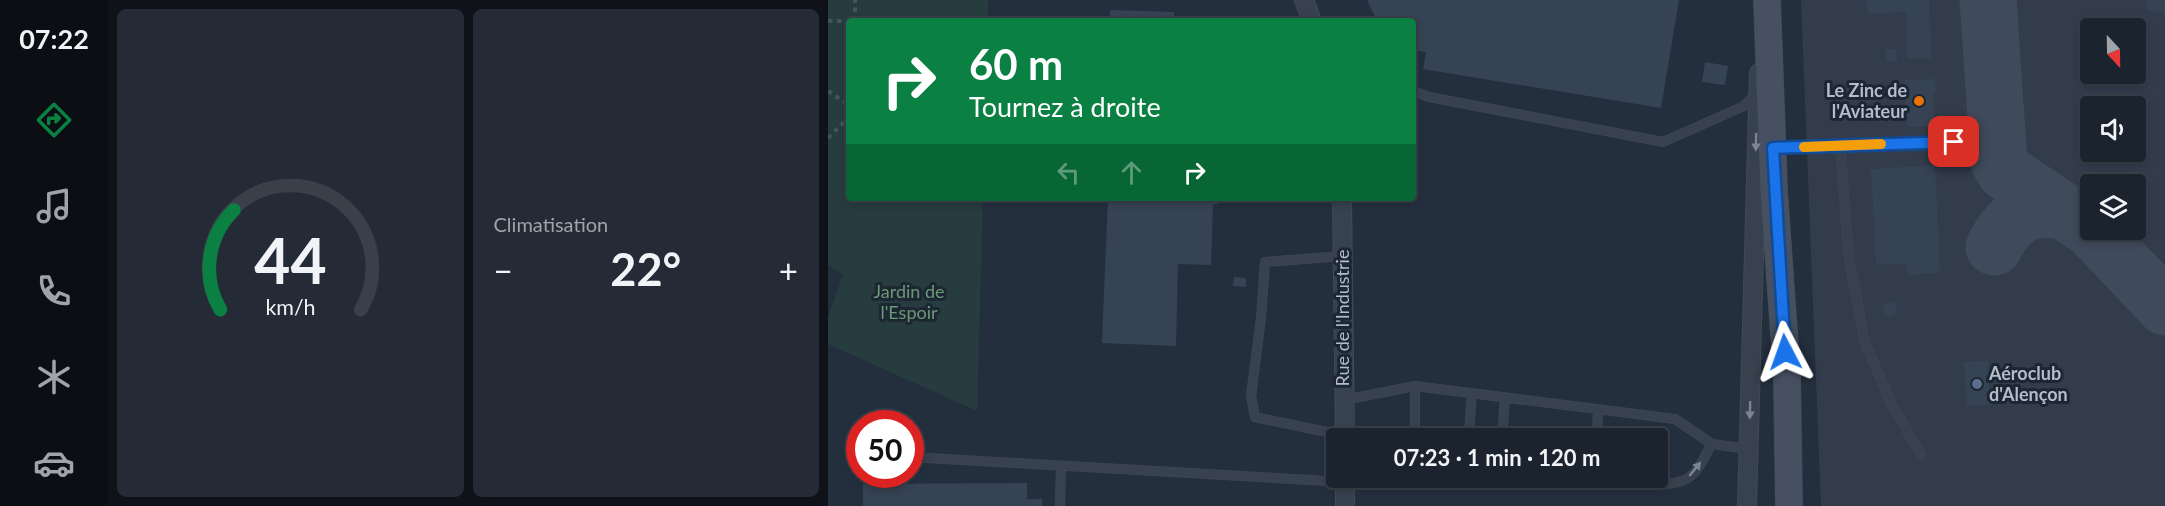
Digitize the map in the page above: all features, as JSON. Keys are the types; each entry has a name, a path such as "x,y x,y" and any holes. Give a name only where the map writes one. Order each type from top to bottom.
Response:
{"main road":[{"path":"1766,0 1787,376 1789,506"}],"street":[{"path":"1304,0 1311,18"},
{"path":"1747,506 1757,92 1766,0"},
{"name":"Rue de l'Industrie","path":"1342,201 1344,428"},
{"path":"1345,488 1345,506"}],"lane":[{"path":"1416,92 1429,97 1663,142 1744,106 1757,92"},
{"path":"1773,148 1954,142"},
{"path":"1840,145 1849,257 1864,340 1891,404 1921,455"},
{"path":"1326,433 1255,417 1251,396 1262,318 1265,262 1343,256"},
{"path":"1344,400 1415,386 1675,419 1712,444 1749,449"},
{"path":"1415,386 1415,428"},
{"path":"1469,428 1472,393"},
{"path":"1503,428 1505,398"},
{"path":"1597,428 1598,410"},
{"path":"1668,483 1683,480 1693,474 1712,444"},
{"path":"924,458 1326,479"},
{"path":"1060,466 1060,506"}],"path":[{"path":"855,0 855,18"},
{"path":"828,21 846,21"},
{"path":"828,91 846,103"},
{"path":"828,138 846,120"}],"shaded area":[{"path":"1801,0 2165,0 2165,506 1821,506"}],"green space":[{"name":"Jardin de l'Espoir","path":"828,0 988,0 988,18 846,18 846,201 983,201 977,411 828,344 828,318 843,275 828,265"}],"building":[{"path":"1367,0 1679,0 1661,108 1423,69 1426,52 1416,50 1416,18 1376,18"},
{"path":"1867,0 1929,0 1931,58 1907,58 1906,12 1868,14"},
{"path":"2148,0 2165,0 2165,13 2146,10"},
{"path":"1110,10 1174,12 1174,18 1110,18"},
{"path":"1886,49 1896,49 1897,62 1886,62"},
{"path":"1705,62 1728,66 1725,85 1702,82"},
{"path":"1935,79 1934,117 1938,117 1938,126 1907,127 1904,80"},
{"path":"1935,165 1940,273 1908,275 1907,264 1876,265 1871,169"},
{"path":"1108,201 1218,201 1218,204 1213,204 1211,265 1178,264 1176,346 1102,343"},
{"path":"1234,277 1246,278 1246,287 1233,286"},
{"path":"1887,302 1893,302 1897,309 1893,316 1887,316 1883,312 1883,306"},
{"name":"Aéroclub d'Alençon","path":"1988,361 1990,405 1967,406 1964,362"},
{"path":"1027,483 1027,499 1042,499 1042,506 863,506 863,488 924,488 924,484"}],"taxiway":[{"path":"1988,0 1999,162 2005,172 2080,222"},
{"path":"1994,247 2007,227 2022,215 2041,210 2065,211"},
{"path":"2101,240 2165,307"}],"slow traffic":[{"path":"1804,147 1881,144"}],"place":[{"name":"Le Zinc de l'Aviateur","path":"1919,101"},
{"name":"Aéroclub d'Alençon","path":"1977,384"}],"route":[{"path":"1785,352 1773,148 1954,142"}]}
